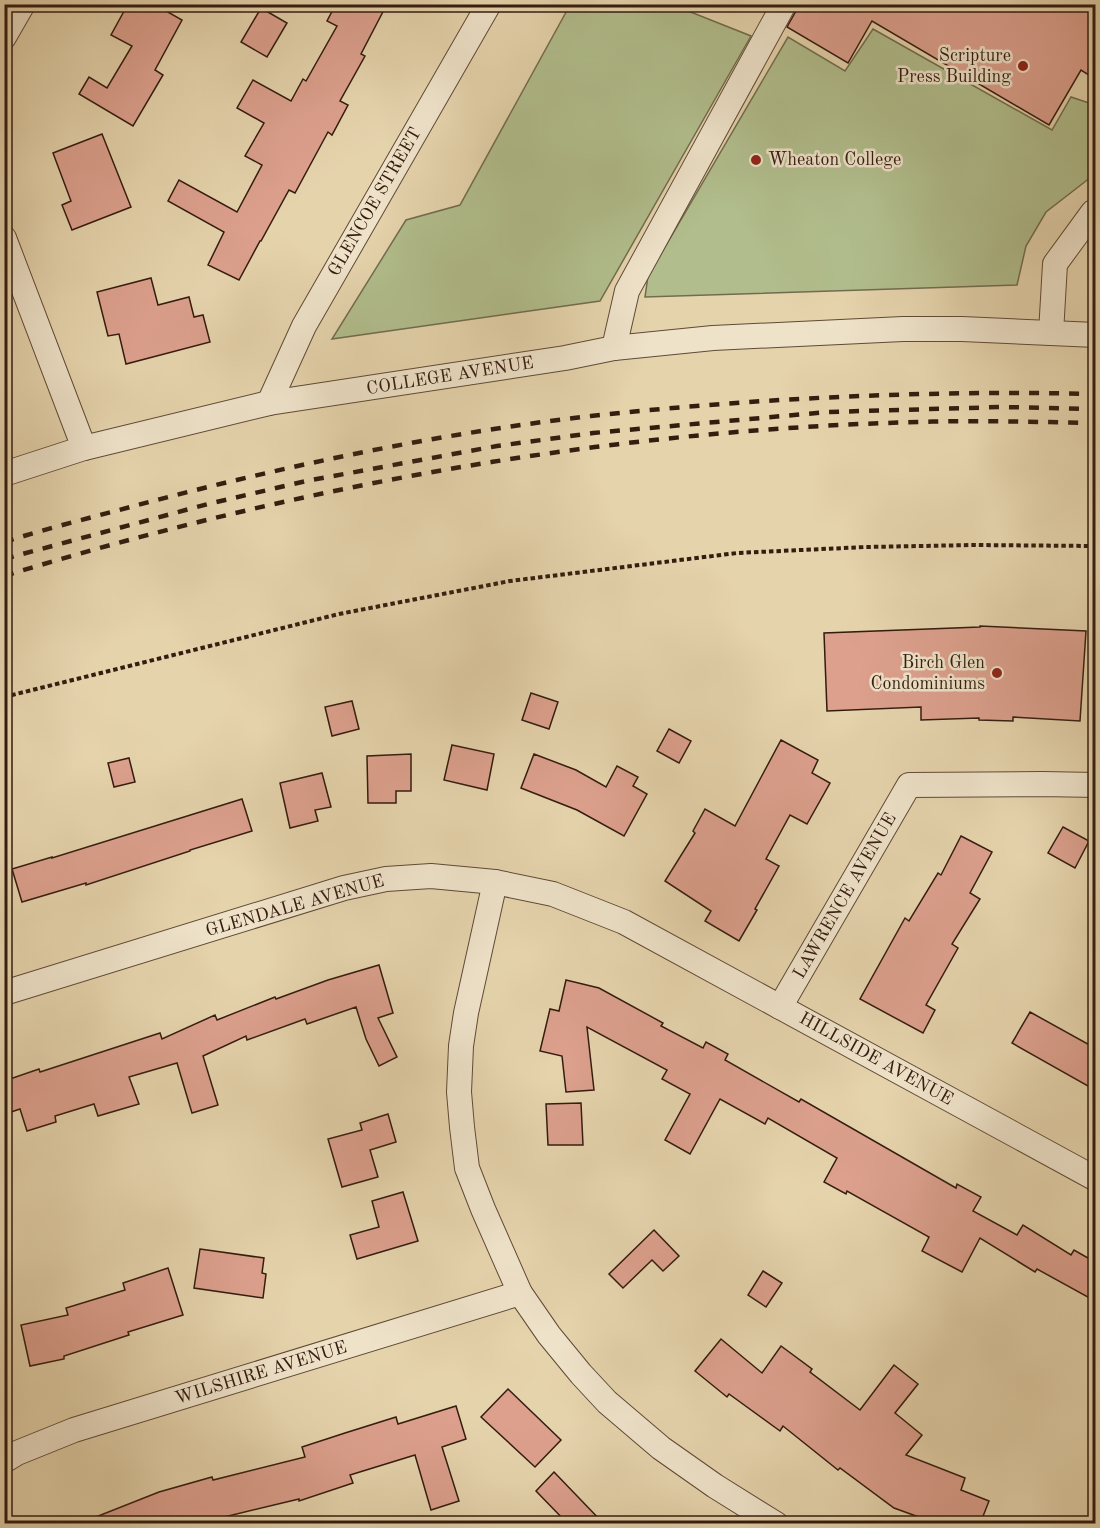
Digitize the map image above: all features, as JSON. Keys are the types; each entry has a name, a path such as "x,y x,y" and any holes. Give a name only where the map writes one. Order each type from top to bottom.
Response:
{"street":[{"path":"4,37 23,4"},
{"name":"GLENCOE STREET","path":"269,403 304,326 489,4"},
{"path":"614,348 627,291 784,4"},
{"path":"1051,333 1054,264 1094,210"},
{"path":"4,238 84,448"},
{"name":"COLLEGE AVENUE","path":"4,474 84,448 269,403 565,358 614,348 713,338 903,329 962,329 1095,335"},
{"name":"LAWRENCE AVENUE","path":"780,1007 909,785 1095,786"},
{"name":"GLENDALE AVENUE","path":"4,993 355,886 386,879 431,876 495,882 553,894 624,922 656,940"},
{"path":"495,882 466,1013 461,1046 459,1092 467,1168 483,1209 520,1293 549,1335 607,1402 661,1448 715,1486 776,1524"},
{"name":"HILLSIDE AVENUE","path":"656,940 1095,1179"},
{"name":"WILSHIRE AVENUE","path":"4,1461 17,1453 74,1430 520,1293"}],"path":[{"path":"4,697 339,614 510,581 738,553 962,545 1095,546"}],"green space":[{"path":"570,5 673,5 751,36 600,301 332,339 406,220 460,205"},
{"path":"873,29 1052,130 1071,97 1095,105 1095,174 1046,212 1026,246 1017,285 645,297 648,276 788,37 845,71"}],"building":[{"path":"128,4 154,4 182,20 155,70 163,75 133,126 79,94 89,77 107,88 132,46 111,35"},
{"path":"336,4 387,4 361,54 365,56 340,101 348,105 332,135 328,132 295,193 289,190 239,280 208,265 224,232 168,201 179,180 237,212 262,165 245,156 264,123 237,108 253,80 291,101 303,79 306,81 337,26 327,21"},
{"name":"Scripture Press Building","path":"798,4 1095,4 1095,79 1081,70 1049,125 872,21 848,63 787,27"},
{"path":"261,8 287,23 267,57 241,42"},
{"path":"102,134 131,207 72,230 62,205 71,201 53,153"},
{"path":"151,278 158,305 189,297 194,317 203,315 210,342 126,364 119,334 108,336 97,292"},
{"path":"980,626 1086,631 1080,721 1013,717 1013,721 979,720 979,718 921,720 921,707 827,711 824,633"},
{"path":"531,693 558,702 549,729 522,720"},
{"path":"352,701 359,729 332,736 325,707"},
{"path":"669,729 691,741 679,763 657,751"},
{"path":"781,740 818,760 812,773 830,783 807,824 790,815 766,859 779,866 739,941 705,921 711,911 665,881 695,833 693,831 705,809 735,826"},
{"path":"452,745 494,754 487,790 444,780"},
{"path":"411,754 411,791 396,791 396,803 368,803 367,756"},
{"path":"534,754 576,770 606,787 617,766 638,777 633,786 647,794 624,836 577,810 521,788"},
{"path":"129,758 135,782 114,787 108,763"},
{"path":"322,773 331,807 315,810 318,821 290,828 280,783"},
{"path":"242,799 252,831 86,885 86,883 22,902 12,869"},
{"path":"1063,827 1089,841 1075,868 1048,853"},
{"path":"961,836 992,852 970,893 980,899 952,944 958,948 926,1005 935,1010 923,1033 860,999 905,918 909,921 938,873 941,875"},
{"path":"379,965 393,1013 378,1018 397,1057 379,1066 366,1039 356,1007 307,1024 305,1019 247,1040 246,1036 203,1056 218,1105 192,1113 177,1063 129,1077 139,1104 98,1116 94,1104 55,1116 56,1122 27,1131 20,1109 11,1112 4,1094 4,1081 39,1069 40,1072 160,1033 162,1039 215,1015 217,1020 275,997 276,999"},
{"path":"566,980 599,988 663,1023 661,1026 703,1048 706,1042 728,1054 725,1060 799,1102 801,1099 956,1188 957,1184 981,1197 973,1211 1017,1235 1023,1225 1071,1255 1074,1250 1095,1262 1095,1301 1037,1269 1035,1272 980,1238 962,1272 922,1251 929,1237 847,1191 846,1194 824,1182 837,1158 768,1118 765,1124 720,1099 690,1154 665,1140 690,1094 662,1079 667,1070 587,1027 594,1090 566,1092 562,1056 540,1051 550,1009 559,1011"},
{"path":"1030,1012 1095,1048 1095,1090 1012,1043"},
{"path":"581,1103 583,1145 548,1145 546,1104"},
{"path":"388,1114 396,1142 370,1150 378,1177 342,1187 328,1139 362,1130 360,1123"},
{"path":"403,1192 418,1241 357,1259 350,1235 379,1227 372,1201"},
{"path":"654,1230 679,1256 663,1271 652,1260 623,1288 609,1274"},
{"path":"200,1249 264,1258 262,1273 266,1274 263,1298 194,1288"},
{"path":"168,1268 183,1315 128,1332 129,1335 64,1356 64,1359 30,1366 21,1325 68,1315 66,1308 125,1290 123,1283"},
{"path":"763,1271 782,1283 766,1307 748,1295"},
{"path":"721,1339 762,1373 781,1346 812,1369 810,1372 860,1410 894,1365 918,1384 895,1413 922,1435 906,1455 965,1478 961,1490 989,1501 980,1524 938,1524 894,1508 840,1468 838,1470 783,1426 780,1431 729,1394 727,1397 695,1371"},
{"path":"508,1389 561,1440 535,1467 481,1417"},
{"path":"456,1406 466,1439 442,1447 459,1501 431,1510 415,1455 350,1475 353,1483 299,1501 299,1499 224,1517 226,1524 83,1524 83,1522 159,1492 212,1477 213,1480 305,1457 302,1447 345,1433 396,1417 398,1424"},
{"path":"554,1472 604,1524 568,1524 536,1491"}],"railway":[{"path":"4,542 258,475 368,451 535,423 717,404 780,400 906,394 1096,394"},
{"path":"4,559 208,504 306,481 497,446 593,433 828,412 1002,407 1096,409"},
{"path":"4,576 116,544 342,489 571,450 802,427 940,421 1096,423"}],"place":[{"name":"Scripture Press Building","path":"1023,66"},
{"name":"Wheaton College","path":"756,160"},
{"name":"Birch Glen Condominiums","path":"997,673"}]}
